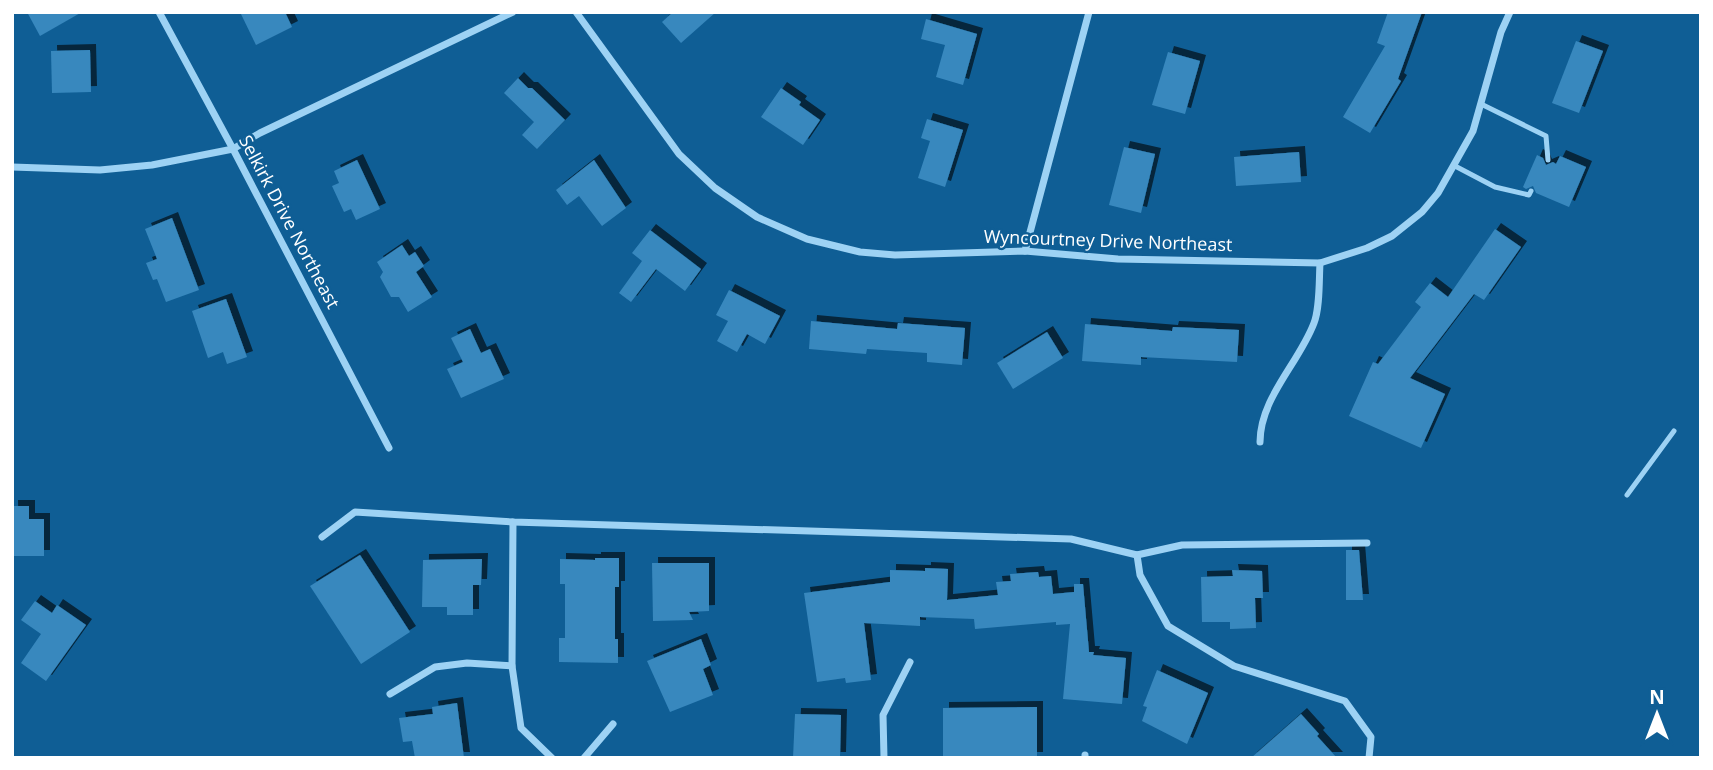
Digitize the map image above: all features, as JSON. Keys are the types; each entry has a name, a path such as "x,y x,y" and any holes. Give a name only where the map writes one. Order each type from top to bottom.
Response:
{"street":[{"name":"Selkirk Drive Northeast","path":"159,12 389,448"},
{"path":"12,167 100,170 152,165 233,149 260,133 513,12"},
{"name":"Wyncourtney Drive Northeast","path":"576,12 680,153 715,188 757,217 807,239 860,252 895,255 1025,251 1118,259 1321,263 1367,248 1392,236 1422,212 1438,193 1473,131 1510,12"},
{"path":"1025,251 1089,12"},
{"path":"1260,442 1265,413 1315,321 1321,263"},
{"path":"322,537 355,512 513,522 1070,539 1137,555 1182,545 1367,544"},
{"path":"513,522 512,666 521,728 552,758"},
{"path":"1137,555 1140,575 1168,626 1234,666 1345,701 1371,737 1369,758"},
{"path":"884,758 883,715 910,662"},
{"path":"390,694 435,667 467,663 512,666"},
{"path":"584,758 613,724"}],"lane":[{"path":"1481,104 1546,136 1548,160"},
{"path":"1455,166 1495,187 1529,195 1531,191"},
{"path":"1627,495 1674,430"}],"building":[{"path":"27,12 82,12 40,36"},
{"path":"240,12 285,12 292,27 256,45"},
{"path":"673,12 716,12 681,43 662,22"},
{"path":"1388,12 1422,12 1398,79 1401,81 1370,133 1343,117 1385,46 1377,43"},
{"path":"926,19 977,34 963,85 936,77 945,45 921,39"},
{"path":"1576,41 1603,51 1579,113 1552,103"},
{"path":"90,50 91,92 52,93 51,51"},
{"path":"1168,52 1200,61 1185,114 1152,105"},
{"path":"518,78 565,120 537,149 522,135 534,122 504,93"},
{"path":"781,88 820,120 803,145 761,117"},
{"path":"927,119 963,130 945,187 918,178 930,141 921,138"},
{"path":"1124,147 1155,154 1141,213 1109,205"},
{"path":"1299,152 1301,182 1236,186 1234,157"},
{"path":"1537,155 1543,158 1546,165 1553,162 1556,164 1560,156 1586,167 1569,207 1536,193 1533,186 1526,189 1523,187"},
{"path":"357,160 380,209 356,220 351,209 344,212 332,186 339,183 334,171"},
{"path":"594,160 626,208 602,226 579,196 567,205 556,190"},
{"path":"172,218 199,290 166,302 157,279 153,280 146,263 157,259 145,229"},
{"path":"1495,229 1521,247 1484,300 1474,294 1410,378 1445,394 1421,448 1349,416 1373,362 1378,364 1421,307 1415,302 1430,283 1448,297"},
{"path":"650,230 701,269 685,291 656,269 631,302 619,293 642,261 632,253"},
{"path":"402,245 409,256 415,252 424,266 416,272 432,297 408,312 399,297 391,297 380,277 383,272 377,262"},
{"path":"729,290 780,316 765,344 747,334 737,352 717,341 728,321 716,315"},
{"path":"226,299 247,357 227,364 223,352 208,358 192,311"},
{"path":"811,321 897,329 898,323 965,328 962,365 927,362 927,353 867,349 866,354 809,349"},
{"path":"1085,324 1172,331 1173,327 1239,330 1237,362 1141,357 1141,365 1082,361"},
{"path":"470,329 481,353 490,349 504,379 461,398 447,369 463,362 451,338"},
{"path":"1047,332 1063,358 1013,389 997,363"},
{"path":"12,506 29,506 29,519 44,519 44,556 13,556"},
{"path":"1346,550 1359,550 1363,600 1346,600"},
{"path":"360,555 410,632 361,664 310,586"},
{"path":"619,558 619,587 615,587 618,663 559,662 559,638 565,638 565,584 560,584 560,559"},
{"path":"482,559 481,585 473,585 473,615 447,615 447,607 422,607 423,560"},
{"path":"652,563 709,563 709,611 689,612 693,620 653,621"},
{"path":"925,568 948,569 947,600 998,595 996,582 1011,581 1010,574 1038,572 1039,577 1051,576 1053,594 1074,592 1074,584 1083,584 1089,652 1094,652 1093,655 1126,658 1122,704 1063,699 1070,624 1056,625 1056,622 975,629 974,619 920,617 920,626 864,623 871,680 846,683 845,678 817,682 804,593 890,582 890,570 925,571"},
{"path":"1232,570 1262,571 1263,598 1255,598 1256,628 1230,629 1230,622 1202,622 1201,577 1233,576"},
{"path":"35,601 52,613 57,605 86,625 46,681 21,663 41,634 21,620"},
{"path":"701,639 711,665 703,669 713,695 670,712 647,661"},
{"path":"1157,670 1208,693 1187,744 1142,721 1147,707 1143,706"},
{"path":"457,703 464,758 415,758 412,741 403,742 399,718 433,714 432,707"},
{"path":"1037,707 1037,758 943,758 943,708"},
{"path":"795,714 841,715 840,758 793,758"},
{"path":"1301,714 1337,758 1251,758"}]}
